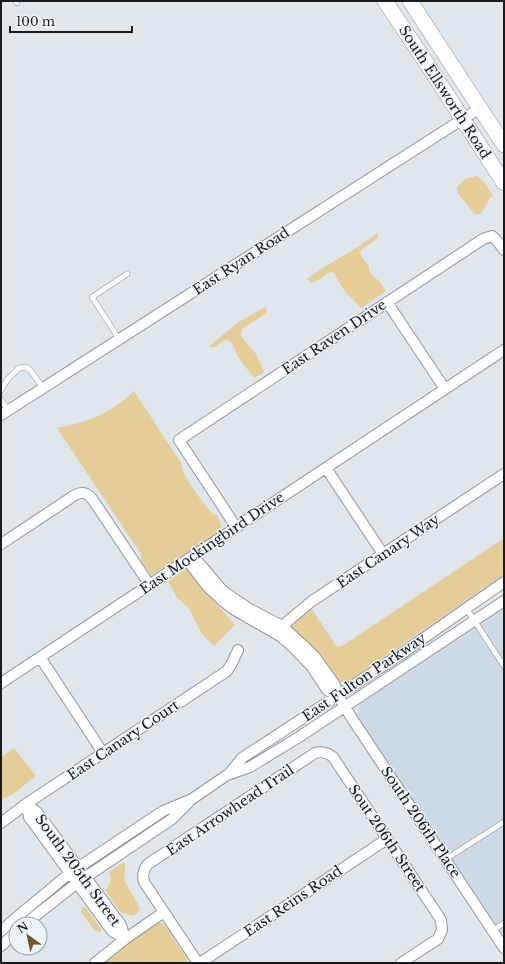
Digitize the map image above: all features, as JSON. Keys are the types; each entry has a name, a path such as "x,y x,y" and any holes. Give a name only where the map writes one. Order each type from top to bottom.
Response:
{"main road":[{"name":"South Ellsworth Road","path":"410,1 504,145"},
{"name":"South Ellsworth Road","path":"389,7 504,183"},
{"path":"389,7 404,11 432,50 450,61"}],"street":[{"name":"East Ryan Road","path":"5,413 480,108"},
{"name":"East Raven Drive","path":"236,527 178,440 483,238 492,236 504,250"},
{"path":"387,302 444,388"},
{"name":"East Mockingbird Drive","path":"1,683 444,388 504,350"},
{"path":"326,468 383,554"},
{"name":"East Canary Way","path":"279,630 312,601 504,474"},
{"path":"1,544 75,496 84,493 89,495 93,500 149,584"},
{"name":"South 206th Place","path":"190,558 207,586 223,601 233,608 279,630 312,667 328,690 338,696 504,948"},
{"name":"East Fulton Parkway","path":"35,916 81,880 172,819 192,799 227,775 242,758 338,696 504,582"},
{"name":"East Fulton Parkway","path":"227,775 250,767 299,737 504,601"},
{"name":"East Canary Court","path":"1,824 26,804 227,671 238,650"},
{"path":"40,657 103,753"},
{"name":"Sout 206th Street","path":"323,752 330,754 333,757 441,920 442,930 438,939 401,963"},
{"name":"East Arrowhead Trail","path":"164,912 144,882 142,874 144,868 314,753 323,752"},
{"name":"East Fulton Parkway","path":"1,931 74,871 163,811 192,799"},
{"name":"South 205th Street","path":"26,804 37,812 74,871 121,926 125,939"},
{"name":"East Reins Road","path":"199,963 387,839"},
{"path":"95,963 125,939 164,912 199,963"}],"lane":[{"path":"119,339 92,297 127,274"},
{"path":"1,390 7,380 19,368 26,367 32,371 43,388"},
{"path":"1,400 5,413"},
{"path":"466,608 504,666"},
{"path":"446,859 504,822"},
{"path":"493,930 504,923"}],"shaded area":[{"path":"477,176 485,183 493,195 480,214 474,214 458,193 457,187 465,179"},
{"path":"377,233 377,239 362,249 360,253 369,266 369,270 372,275 379,281 386,291 361,308 346,293 333,272 327,273 311,283 307,279 360,245"},
{"path":"265,307 267,312 265,314 242,329 241,336 256,354 264,372 254,378 238,357 232,343 225,340 213,348 209,346 240,321"},
{"path":"134,391 181,463 189,483 212,514 217,515 221,525 220,531 151,575 141,561 141,554 57,428 89,420 98,416 117,405"},
{"path":"504,538 504,574 348,682 343,683 338,681 314,650 288,626 311,608 337,647 342,646"},
{"path":"186,569 235,625 214,646 201,633 188,607 177,598 168,581"},
{"path":"504,609 504,937 359,720 357,714 360,704"},
{"path":"14,748 36,776 13,794 1,800 1,757"},
{"path":"124,862 125,881 140,910 135,915 130,916 125,913 122,914 105,890 110,882 109,872"},
{"path":"85,907 102,930 99,932 95,931 81,912 82,908"},
{"path":"157,923 162,923 166,927 187,959 186,963 102,963 118,950"}]}
